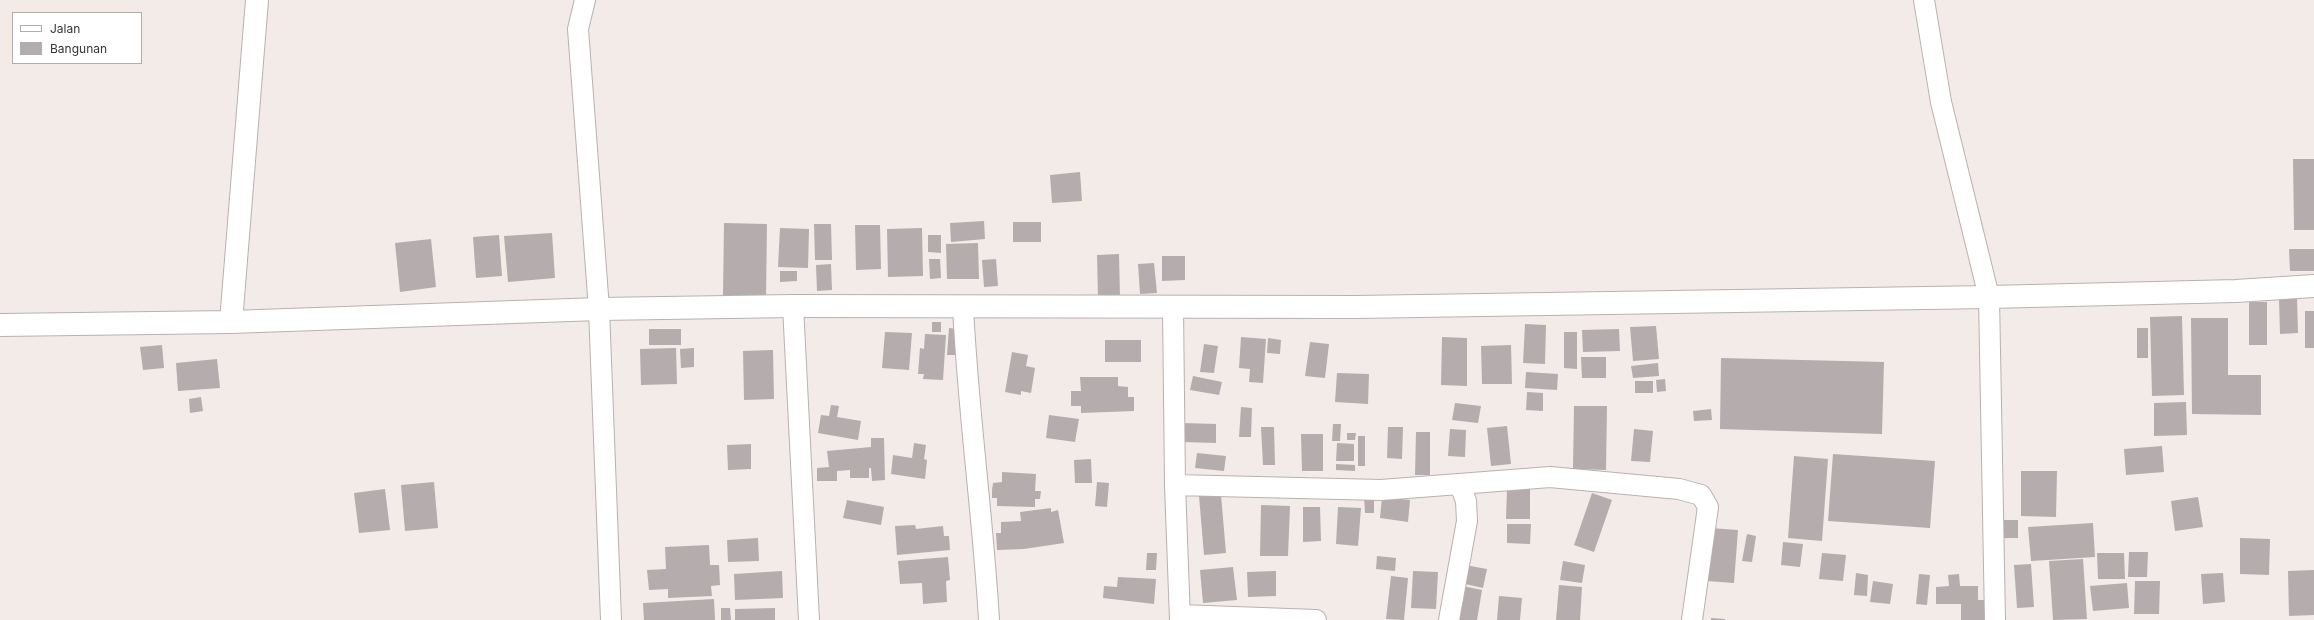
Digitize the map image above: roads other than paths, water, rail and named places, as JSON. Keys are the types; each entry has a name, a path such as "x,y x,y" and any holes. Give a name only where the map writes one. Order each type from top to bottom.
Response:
{"street":[{"path":"231,322 257,0"},
{"path":"585,0 578,29 599,309 611,620"},
{"path":"1924,0 1942,102 1989,297 1995,620"},
{"path":"0,326 231,322 599,309 793,306 963,308 1356,307 1989,297 2236,291 2314,286"},
{"path":"793,306 808,620"},
{"path":"1173,307 1175,485 1180,618 1316,620"},
{"path":"963,308 966,370 985,561 989,620"},
{"path":"1175,485 1374,490 1460,485 1550,477 1679,488 1701,495 1708,507 1692,620"},
{"path":"1450,620 1467,521 1466,501 1460,485"}]}
